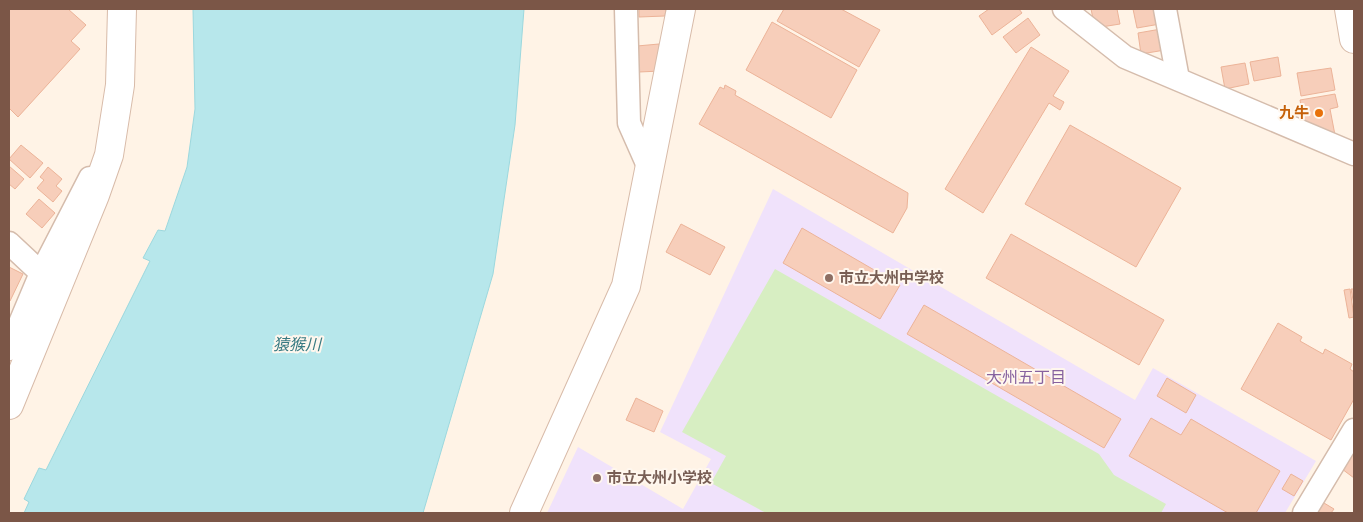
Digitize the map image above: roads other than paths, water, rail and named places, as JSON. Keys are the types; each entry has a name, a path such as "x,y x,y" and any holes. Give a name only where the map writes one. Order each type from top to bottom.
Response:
{"street":[{"path":"9,404 95,195 109,155 120,85 122,9"},
{"path":"626,9 629,123 649,168"},
{"path":"524,513 626,286 681,9"},
{"path":"1064,9 1125,57 1354,154"},
{"path":"1165,9 1178,79"},
{"path":"1349,9 1354,39"},
{"path":"9,348 41,273 105,148 109,155"},
{"path":"9,243 41,273"},
{"path":"1304,513 1354,430"}],"water":[{"name":"猿猴川","path":"193,9 524,9 515,125 493,274 423,513 24,513 29,502 24,499 39,468 46,470 150,261 143,258 158,230 165,231 187,167 195,109"}],"place":[{"name":"九牛","path":"1319,113"},
{"name":"市立大州中学校","path":"829,278"},
{"name":"市立大州小学校","path":"597,478"}],"district":[{"name":"大州五丁目","path":"1026,377"}]}
